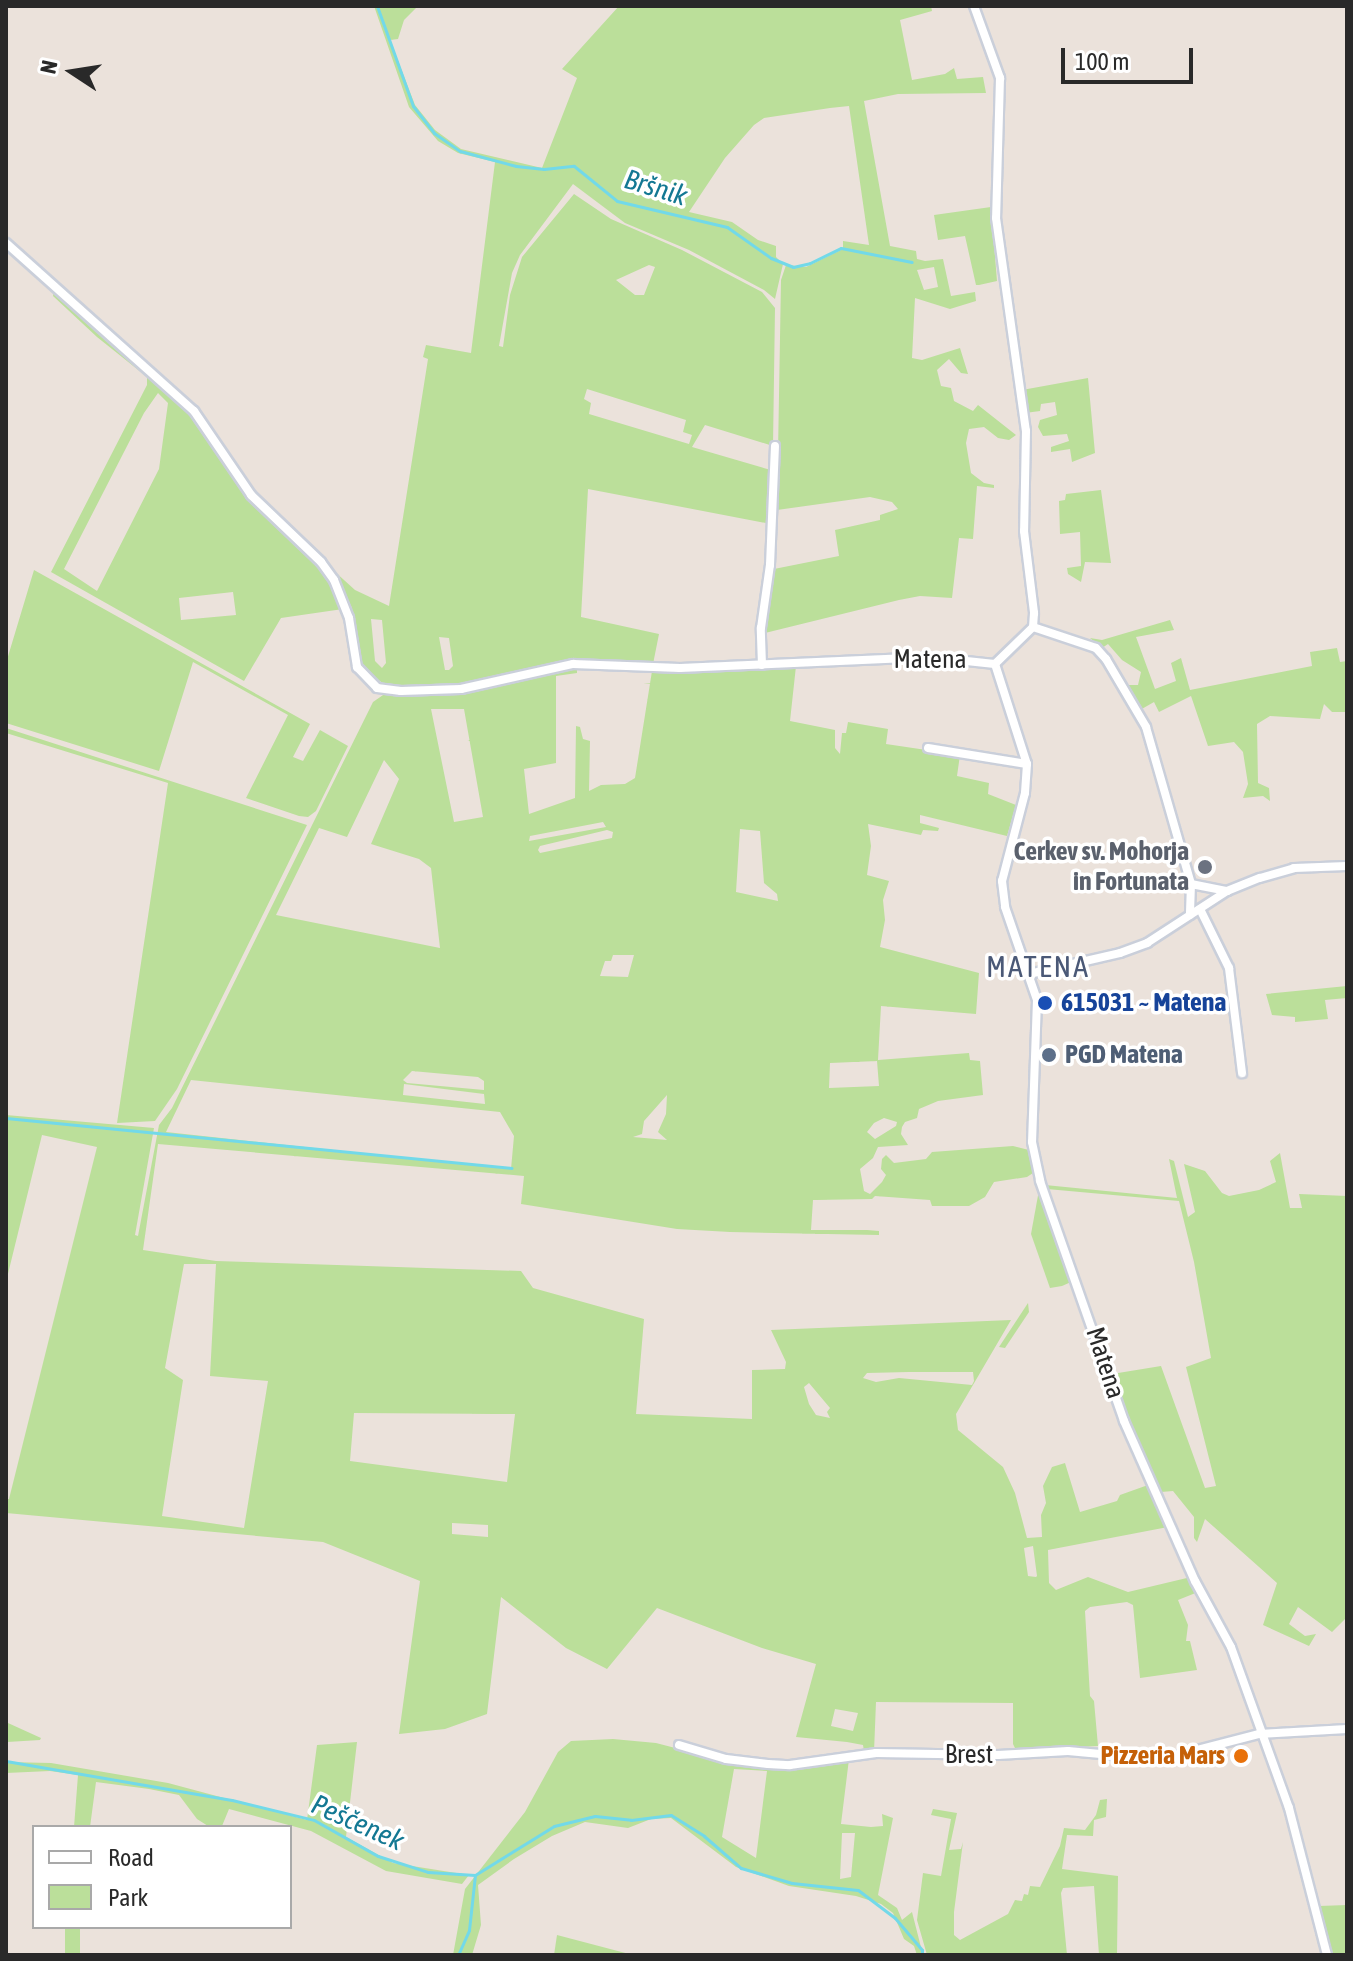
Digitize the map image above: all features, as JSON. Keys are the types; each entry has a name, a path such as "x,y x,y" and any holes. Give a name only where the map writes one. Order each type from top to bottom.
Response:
{"street":[{"path":"974,6 1000,78 996,218 1026,431 1024,531 1033,627"},
{"name":"Matena","path":"6,243 194,411 251,495 321,562 334,580 349,618 357,667 377,688 401,691 461,689 573,664 680,668 929,657 995,664 1027,764 1025,793 1002,881 1005,907 1037,1000 1039,1026 1032,1142 1040,1181 1124,1421 1195,1581 1231,1647 1259,1734"},
{"path":"762,665 761,628 770,565 775,446"},
{"path":"995,664 1033,627"},
{"path":"1033,627 1096,648 1121,682 1146,727 1191,884 1190,915"},
{"path":"928,748 1027,764"},
{"path":"1029,974 1120,953 1147,943 1227,891 1294,868 1347,866"},
{"path":"1191,884 1227,891"},
{"path":"1200,909 1229,968 1242,1073"},
{"name":"Brest","path":"679,1745 726,1759 790,1765 876,1753 998,1755 1068,1751 1144,1758 1178,1755 1259,1734 1347,1729"},
{"path":"1259,1734 1289,1808 1327,1955"}],"green space":[{"path":"374,6 418,6 404,20 398,39 390,40 415,105 435,130 461,149 542,168 577,78 562,69 619,6 931,6 932,11 900,20 912,80 945,74 954,68 957,79 983,77 986,93 898,94 864,101 890,246 916,251 917,259 925,261 943,259 951,296 975,292 976,301 950,309 915,298 912,358 922,360 960,348 968,374 961,373 949,359 937,370 941,386 951,388 954,401 973,411 978,405 1016,435 1009,440 998,438 984,427 969,429 966,443 971,473 984,483 994,485 994,488 977,486 973,539 959,538 952,598 920,596 765,633 774,569 839,556 835,530 880,520 880,515 898,509 892,502 870,497 777,510 781,280 786,265 806,267 843,249 843,241 869,245 849,106 830,108 764,118 754,125 725,158 689,212 732,222 758,240 776,246 776,257 783,264 775,299 689,250 625,223 573,184 520,255 512,273 499,346 503,347 510,295 522,257 574,194 611,219 682,250 762,292 775,308 773,446 705,425 692,447 774,471 771,524 588,489 581,617 659,634 653,664 625,660 566,662 466,684 414,689 384,684 363,669 355,647 352,608 333,570 355,590 389,606 428,359 423,357 426,345 471,353 495,162 458,153 438,141 409,107","holes":["649,265 655,267 644,295 635,295 616,280","934,267 938,287 924,290 917,270","587,389 686,420 683,432 692,435 689,444 589,414 591,403 584,399","371,619 382,620 386,663 382,668 375,661","439,637 449,638 453,666 445,670"]},
{"path":"991,207 997,281 976,285 965,236 938,240 934,215"},
{"path":"54,291 185,406 209,436 236,482 322,570 334,588 343,609 281,618 244,681 51,572 147,385 147,377 53,296","holes":["158,393 168,403 159,469 97,591 64,569 144,413","233,592 236,615 181,620 179,598"]},
{"path":"1088,378 1095,453 1072,462 1070,449 1051,452 1051,447 1069,441 1067,434 1043,436 1038,427 1040,420 1057,415 1055,402 1041,404 1040,411 1025,413 1022,390"},
{"path":"1101,490 1111,563 1085,562 1081,582 1068,574 1067,568 1081,566 1080,532 1060,534 1059,501 1065,500 1066,494"},
{"path":"34,570 310,724 293,757 303,761 320,730 348,746 316,811 308,817 299,816 246,798 288,715 193,662 159,771 6,723 6,663"},
{"path":"1170,620 1174,630 1136,637 1155,689 1176,681 1171,663 1181,658 1190,690 1312,666 1310,652 1337,648 1340,662 1347,661 1347,712 1332,712 1324,704 1320,719 1270,716 1257,724 1258,783 1269,788 1270,801 1263,796 1243,798 1248,784 1243,752 1234,742 1208,746 1191,696 1159,712 1154,702 1140,710 1127,685 1138,685 1141,672 1122,660 1108,644 1102,648 1090,638 1102,640"},
{"path":"796,666 790,721 835,730 835,748 840,754 842,733 846,733 848,722 888,729 886,744 960,755 957,776 989,783 988,794 1016,805 1007,836 920,815 920,823 939,828 938,831 923,830 921,835 868,824 871,846 867,875 889,881 883,900 885,920 880,947 979,973 976,1014 881,1006 878,1060 969,1053 970,1060 980,1061 983,1095 938,1101 919,1109 917,1118 905,1122 902,1127 901,1134 908,1145 878,1147 873,1158 860,1169 864,1191 870,1194 886,1175 881,1169 882,1159 886,1155 894,1163 926,1159 932,1152 1013,1146 1029,1150 1033,1173 1027,1177 994,1182 985,1197 969,1206 932,1206 930,1200 875,1196 872,1199 813,1200 811,1230 867,1230 879,1231 879,1235 730,1232 677,1229 521,1204 524,1176 158,1144 143,1250 216,1261 521,1271 533,1288 644,1319 636,1414 752,1419 752,1370 785,1369 786,1362 771,1330 1011,1320 956,1414 958,1430 1003,1467 1015,1493 1027,1538 1042,1537 1041,1515 1046,1503 1043,1486 1052,1467 1065,1463 1080,1512 1117,1501 1120,1495 1148,1485 1168,1527 1048,1550 1049,1583 1056,1590 1088,1577 1128,1592 1191,1577 1198,1592 1178,1600 1188,1625 1186,1641 1190,1641 1197,1670 1140,1678 1133,1605 1127,1602 1090,1607 1085,1611 1090,1696 1094,1701 1098,1746 1016,1750 1013,1744 1013,1703 876,1702 874,1752 864,1751 863,1745 796,1737 816,1664 762,1648 657,1608 607,1669 566,1648 501,1597 487,1714 445,1729 399,1734 420,1581 323,1542 6,1513 6,1499 9,1499 97,1147 42,1135 6,1282 6,1115 154,1128 135,1235 138,1236 159,1125 172,1108 373,702 386,693 445,694 577,668 577,673 556,676 556,763 524,769 529,814 575,798 576,726 580,727 583,739 590,741 589,791 601,785 625,784 635,778 652,671","holes":["431,709 464,709 483,817 454,822","384,760 399,779 371,844 419,859 431,868 440,948 276,915 319,828 347,837","603,822 606,827 529,841 530,836","740,829 760,831 764,883 777,894 778,901 736,892","607,830 613,832 612,838 540,853 540,846","613,955 634,955 628,977 600,976 605,961 611,961","877,1061 879,1086 829,1088 830,1063","412,1071 478,1077 484,1081 484,1090 407,1083 403,1080","191,1080 500,1112 514,1136 511,1169 166,1132","404,1084 484,1094 485,1104 403,1095","667,1095 666,1114 658,1132 667,1140 633,1137 642,1134 644,1121","884,1118 897,1122 896,1126 875,1139 867,1132 874,1123","184,1264 216,1264 210,1376 268,1381 244,1528 162,1516 183,1380 165,1368","973,1372 974,1381 972,1385 899,1378 876,1382 863,1378 867,1373","809,1383 830,1408 827,1412 830,1418 816,1415 804,1387","354,1413 515,1414 507,1482 350,1461","452,1523 488,1525 488,1537 452,1534","1033,1546 1037,1576 1028,1576 1024,1548","835,1709 858,1713 853,1731 831,1726"]},
{"path":"6,728 307,825 177,1089 155,1121 117,1123 168,783 6,733"},
{"path":"1347,986 1347,998 1325,1000 1328,1019 1295,1022 1295,1017 1272,1015 1266,994"},
{"path":"1280,1153 1290,1208 1302,1208 1299,1194 1347,1196 1347,1617 1332,1632 1298,1607 1289,1624 1305,1636 1316,1634 1309,1646 1263,1625 1277,1583 1205,1519 1197,1542 1194,1538 1194,1517 1173,1491 1161,1492 1129,1422 1112,1374 1161,1366 1205,1488 1216,1486 1186,1367 1211,1358 1194,1262 1179,1201 1047,1189 1045,1185 1177,1198 1169,1159 1174,1161 1188,1217 1195,1212 1184,1164 1205,1171 1222,1193 1229,1196 1259,1190 1276,1182 1270,1161"},
{"path":"1039,1190 1071,1274 1071,1282 1062,1286 1050,1288 1031,1234"},
{"path":"1028,1303 1029,1312 1005,1348 999,1347"},
{"path":"8,1723 41,1738 7,1742"},
{"path":"613,1739 656,1743 737,1764 849,1759 841,1824 883,1826 882,1814 893,1818 878,1895 897,1908 902,1920 912,1912 923,1955 917,1955 914,1946 904,1939 893,1913 881,1904 856,1896 789,1886 736,1867 671,1818 651,1819 628,1828 585,1822 552,1836 514,1859 478,1885 481,1925 472,1955 453,1955 465,1889 525,1812 558,1752 571,1741","holes":["734,1769 767,1771 756,1858 722,1837","842,1833 855,1833 851,1877 840,1879"]},
{"path":"357,1742 346,1837 393,1863 469,1875 462,1884 386,1871 311,1831 229,1809 222,1825 206,1825 197,1819 179,1795 149,1789 96,1782 90,1825 74,1825 78,1775 50,1771 6,1773 6,1762 51,1763 168,1783 307,1820 317,1745"},
{"path":"1107,1799 1106,1817 1094,1820 1093,1836 1067,1835 1062,1869 1118,1876 1117,1955 1099,1955 1094,1886 1063,1888 1061,1893 1067,1955 927,1955 917,1920 923,1873 941,1876 951,1819 931,1815 933,1809 957,1813 949,1850 961,1849 963,1842 954,1912 954,1935 960,1940 1008,1914 1015,1900 1022,1901 1024,1894 1028,1895 1030,1886 1040,1887 1060,1846 1064,1828 1085,1830 1096,1815 1100,1800"},
{"path":"1347,1905 1347,1955 1330,1955 1319,1906"},
{"path":"65,1929 80,1929 80,1955 65,1955"},
{"path":"557,1935 633,1955 554,1955"}],"waterway":[{"name":"Bršnik","path":"377,6 413,106 434,133 460,151 516,166 544,169 574,166 617,201 727,227 771,258 793,267 810,263 841,248 912,262"},
{"path":"6,1118 512,1168"},
{"name":"Peščenek","path":"6,1761 232,1800 314,1820 378,1856 428,1872 475,1875 554,1826 595,1816 631,1820 671,1815 704,1836 741,1868 792,1883 858,1890 895,1918 922,1950 922,1955"},
{"path":"458,1955 469,1930 475,1875"}],"place":[{"name":"Cerkev sv. Mohorja in Fortunata","path":"1205,867"},
{"name":"615031 ~ Matena","path":"1045,1003"},
{"name":"PGD Matena","path":"1049,1055"},
{"name":"Pizzeria Mars","path":"1241,1756"}],"district":[{"name":"MATENA","path":"1038,966"}]}
